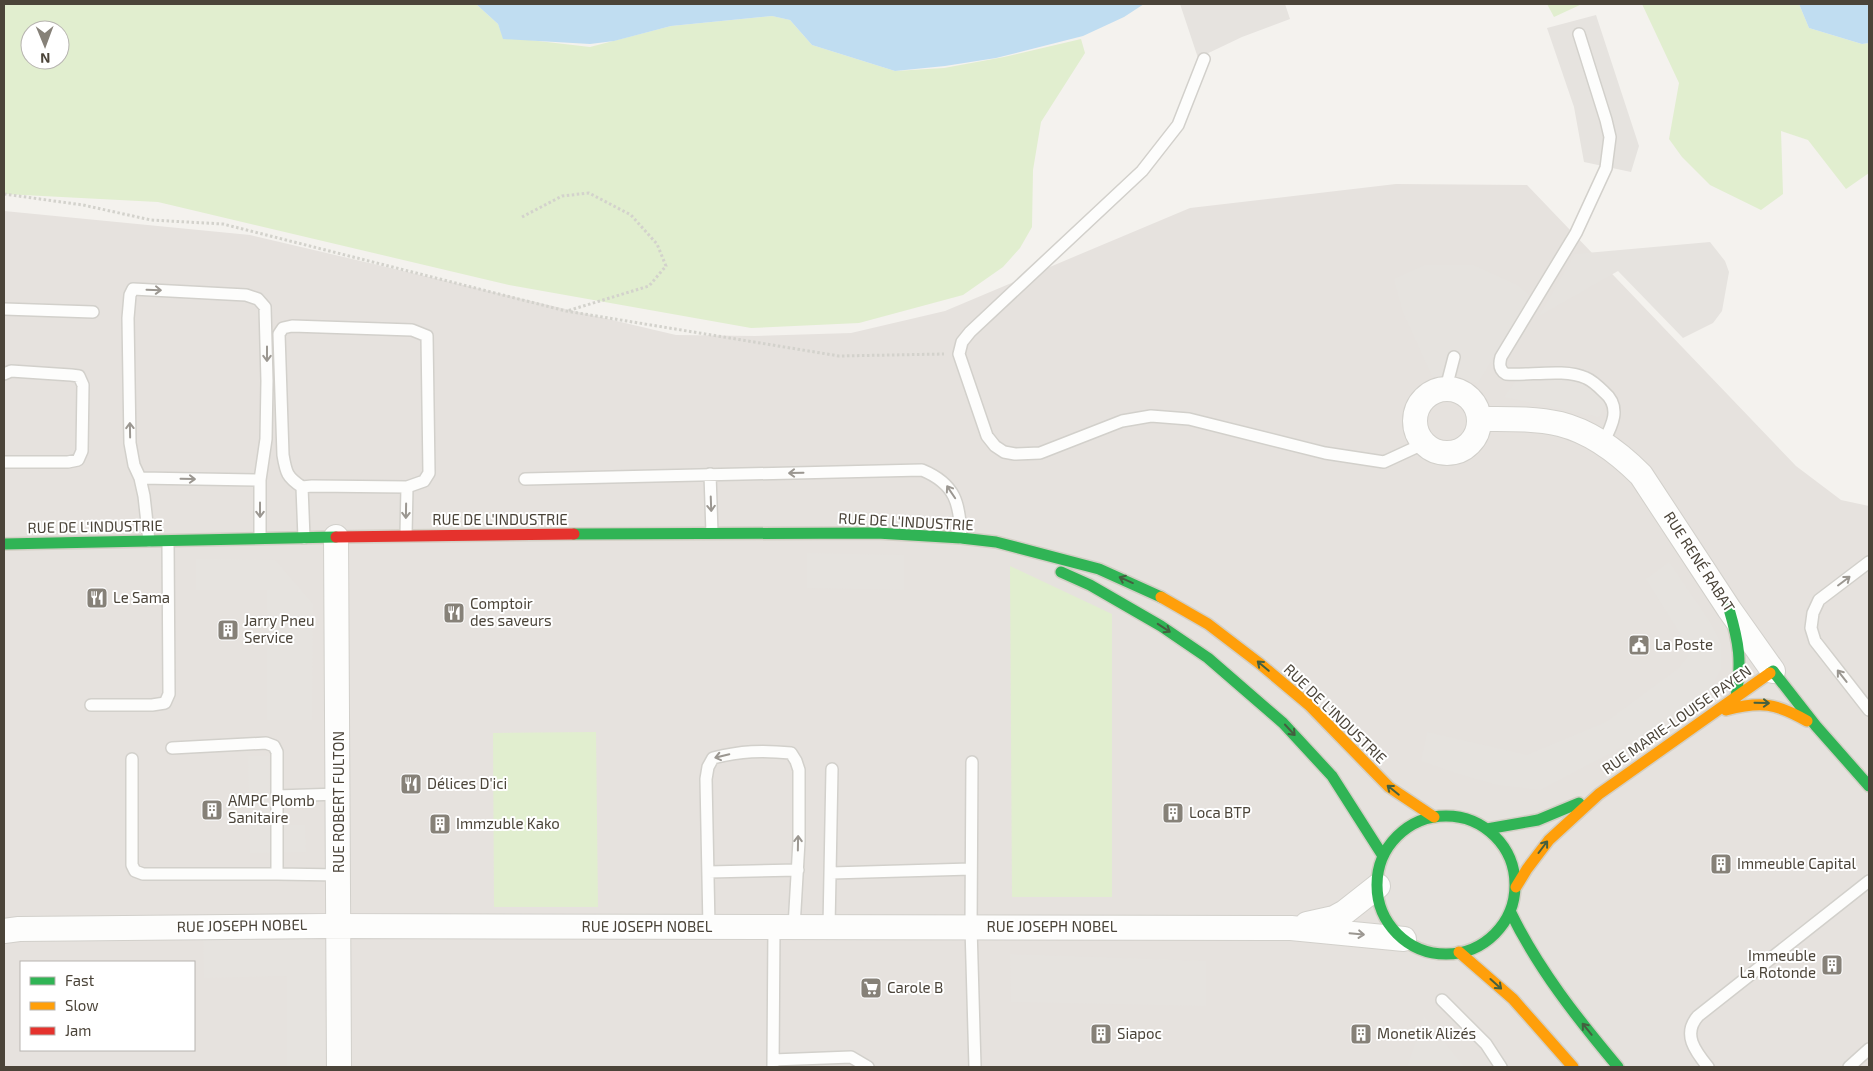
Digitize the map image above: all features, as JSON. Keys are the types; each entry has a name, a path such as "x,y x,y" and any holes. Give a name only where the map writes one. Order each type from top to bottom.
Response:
{"main road":[{"name":"RUE DE L'INDUSTRIE","path":"4,544 406,535 712,533 876,533 996,542 1099,569 1166,599 1208,624 1309,705 1389,787 1434,817"},
{"name":"RUE DE L'INDUSTRIE","path":"996,542 1090,586 1162,626 1208,658 1283,723 1332,776 1383,856"},
{"path":"1729,610 1738,641 1740,673 1736,697"},
{"name":"RUE MARIE-LOUISE PAYEN","path":"1516,887 1549,840 1599,794 1773,671"},
{"name":"RUE RENÉ RABAT","path":"1773,671 1816,726 1869,786"},
{"path":"1715,713 1760,702 1774,704 1816,726"},
{"name":"RUE MARIE-LOUISE PAYEN","path":"1487,829 1538,820 1599,794"},
{"path":"1434,817 1462,817 1487,829 1495,835 1507,850 1514,868 1516,887 1510,912 1499,929 1488,940 1474,948 1444,954 1428,951 1413,945 1390,925 1383,911 1378,893 1378,874 1383,856 1393,840 1407,827 1424,819 1434,817"},
{"path":"1510,912 1522,938 1566,1004 1618,1067"},
{"path":"1459,952 1513,999 1573,1067"}],"street":[{"path":"1446,388 1465,394 1472,400 1480,419 1474,439 1467,447 1458,452 1447,454 1436,452 1424,444 1414,428 1416,408 1421,400 1428,394 1446,388"},
{"name":"RUE RENÉ RABAT","path":"1480,419 1522,420 1560,424 1603,443 1627,461 1641,476 1729,610 1773,671"},
{"name":"RUE ROBERT FULTON","path":"336,537 340,927 339,1067"},
{"name":"RUE JOSEPH NOBEL","path":"1291,928 1334,918 1345,912 1378,886"},
{"name":"RUE JOSEPH NOBEL","path":"4,931 48,928 340,927 1291,928 1404,938"}],"lane":[{"path":"1579,34 1610,137 1606,168 1576,233 1501,357 1500,366 1506,374 1572,375 1586,378 1596,384 1609,396 1614,410 1614,424 1603,443"},
{"path":"1204,58 1178,125 1142,172 970,332 962,342 959,354 987,436 994,446 1004,452 1040,454 1122,421 1151,416 1189,419 1325,454 1384,462 1424,444"},
{"path":"149,541 144,496 140,478 134,465 130,443 128,318 130,295 134,290 246,295 258,299 266,307 266,439 260,480 260,539"},
{"path":"4,308 92,312"},
{"path":"292,326 412,330 427,336 429,473 424,481 406,487 302,487 292,480 286,472 283,455 279,334 283,328 292,326"},
{"path":"1446,388 1454,356"},
{"path":"4,374 11,371 72,374 78,376 83,385 82,451 78,460 68,462 4,462"},
{"path":"525,479 922,470 935,476 947,485 956,499 962,538"},
{"path":"710,474 712,533"},
{"path":"140,478 260,480"},
{"path":"302,487 304,538"},
{"path":"406,487 406,535"},
{"path":"91,705 152,705 165,703 169,694 168,541"},
{"path":"1869,562 1819,600 1813,613 1811,628 1815,641 1869,710"},
{"path":"172,748 266,743 274,746 277,752 277,874"},
{"path":"709,927 708,767 713,758 740,752 765,750 791,753 796,760 799,770 798,870 784,927 773,1064 851,1057 868,1067"},
{"path":"132,759 132,864 136,871 143,874 339,875"},
{"path":"972,762 971,927 975,1067"},
{"path":"829,927 832,769"},
{"path":"277,796 338,794"},
{"path":"831,873 971,869"},
{"path":"708,872 798,870"},
{"path":"1708,1067 1692,1044 1690,1029 1698,1016 1869,881"},
{"path":"1442,1000 1486,1044 1501,1067"},
{"path":"1848,1067 1869,1049"}],"path":[{"path":"522,217 562,196 589,193 631,215 657,244 666,266 649,286 566,311"},
{"path":"4,194 82,205 151,220 223,224 566,311 839,356 959,354"}],"shaded area":[{"path":"1180,4 1285,4 1290,19 1242,37 1198,58"},
{"path":"1596,15 1639,146 1631,172 1584,162 1574,107 1547,28"},
{"path":"1396,184 1527,185 1796,466 1841,500 1869,506 1869,1067 4,1067 4,211 250,235 676,335 755,336 851,333 945,311 1190,208"},
{"path":"1710,242 1725,261 1729,272 1722,311 1713,323 1683,338 1618,271 1539,316 1575,254"},
{"path":"1425,265 1473,265 1517,285 1530,296 1478,383 1432,376 1403,312 1394,279"},
{"path":"1520,376 1585,379 1608,399 1599,417 1504,397"},
{"path":"807,553 904,555 904,590 807,588"},
{"path":"196,559 275,560 313,604 312,720 267,720 267,590 196,590"},
{"path":"1669,562 1710,622 1721,644 1721,670 1704,698 1620,748 1540,790 1498,785 1421,761 1427,732 1527,755 1606,722 1679,668 1689,655 1683,638 1646,579"},
{"path":"248,756 269,756 270,825 305,825 306,852 250,853"},
{"path":"326,926 325,1067 287,1067 287,976 204,978 203,927"},
{"path":"1010,954 1206,961 1206,1006 1011,1002"},
{"path":"1424,1016 1464,1067 1407,1067"}],"green space":[{"path":"4,4 476,4 498,24 503,37 590,47 671,26 772,16 790,20 812,45 895,71 944,68 1004,57 1081,39 1085,53 1041,122 1033,170 1032,227 1020,248 1003,267 963,295 859,323 751,328 509,285 158,202 4,194"},
{"path":"1547,4 1582,4 1554,17"},
{"path":"1642,4 1799,4 1809,28 1862,44 1869,43 1869,173 1846,189 1808,140 1781,131 1783,194 1761,210 1710,185 1682,157 1669,139 1679,83"},
{"path":"1010,566 1112,614 1112,897 1012,897"},
{"path":"596,732 598,907 494,907 493,733"}],"water":[{"path":"476,4 1144,4 1124,17 1083,36 996,58 895,71 812,45 790,20 772,16 671,26 614,41 590,44 503,39 498,24"},
{"path":"1799,4 1869,4 1869,43 1862,44 1809,28"}],"traffic: fast":[{"path":"574,534 877,533 961,538 996,542 1099,569 1161,597"},
{"path":"4,544 336,537"},
{"path":"1061,572 1090,585 1161,626 1208,658 1283,723 1332,776 1383,856"},
{"path":"1729,609 1735,632 1739,662 1736,697"},
{"path":"1770,673 1773,671 1816,726 1869,786"},
{"path":"1487,829 1538,820 1579,803"},
{"path":"1446,816 1472,821 1495,836 1510,859 1515,885 1510,911 1495,934 1472,949 1446,954 1420,949 1397,934 1382,911 1377,885 1382,859 1397,836 1420,821 1446,816"},
{"path":"1510,911 1533,953 1559,992 1618,1067"}],"traffic: slow":[{"path":"1161,597 1208,624 1259,663 1309,705 1389,787 1434,817"},
{"path":"1516,887 1549,840 1599,794 1770,673"},
{"path":"1726,710 1749,705 1768,705 1786,710 1807,721"},
{"path":"1459,952 1513,999 1573,1067"}],"traffic: jam":[{"path":"336,537 574,534"}],"place":[{"name":"Le Sama","path":"97,598"},
{"name":"Comptoir des saveurs","path":"454,613"},
{"name":"Jarry Pneu Service","path":"228,630"},
{"name":"La Poste","path":"1639,645"},
{"name":"Délices D'ici","path":"411,784"},
{"name":"AMPC Plomb Sanitaire","path":"212,810"},
{"name":"Loca BTP","path":"1173,813"},
{"name":"Immzuble Kako","path":"440,824"},
{"name":"Immeuble Capital","path":"1721,864"},
{"name":"Immeuble La Rotonde","path":"1832,965"},
{"name":"Carole B","path":"871,988"},
{"name":"Siapoc","path":"1101,1034"},
{"name":"Monetik Alizés","path":"1361,1034"}]}
